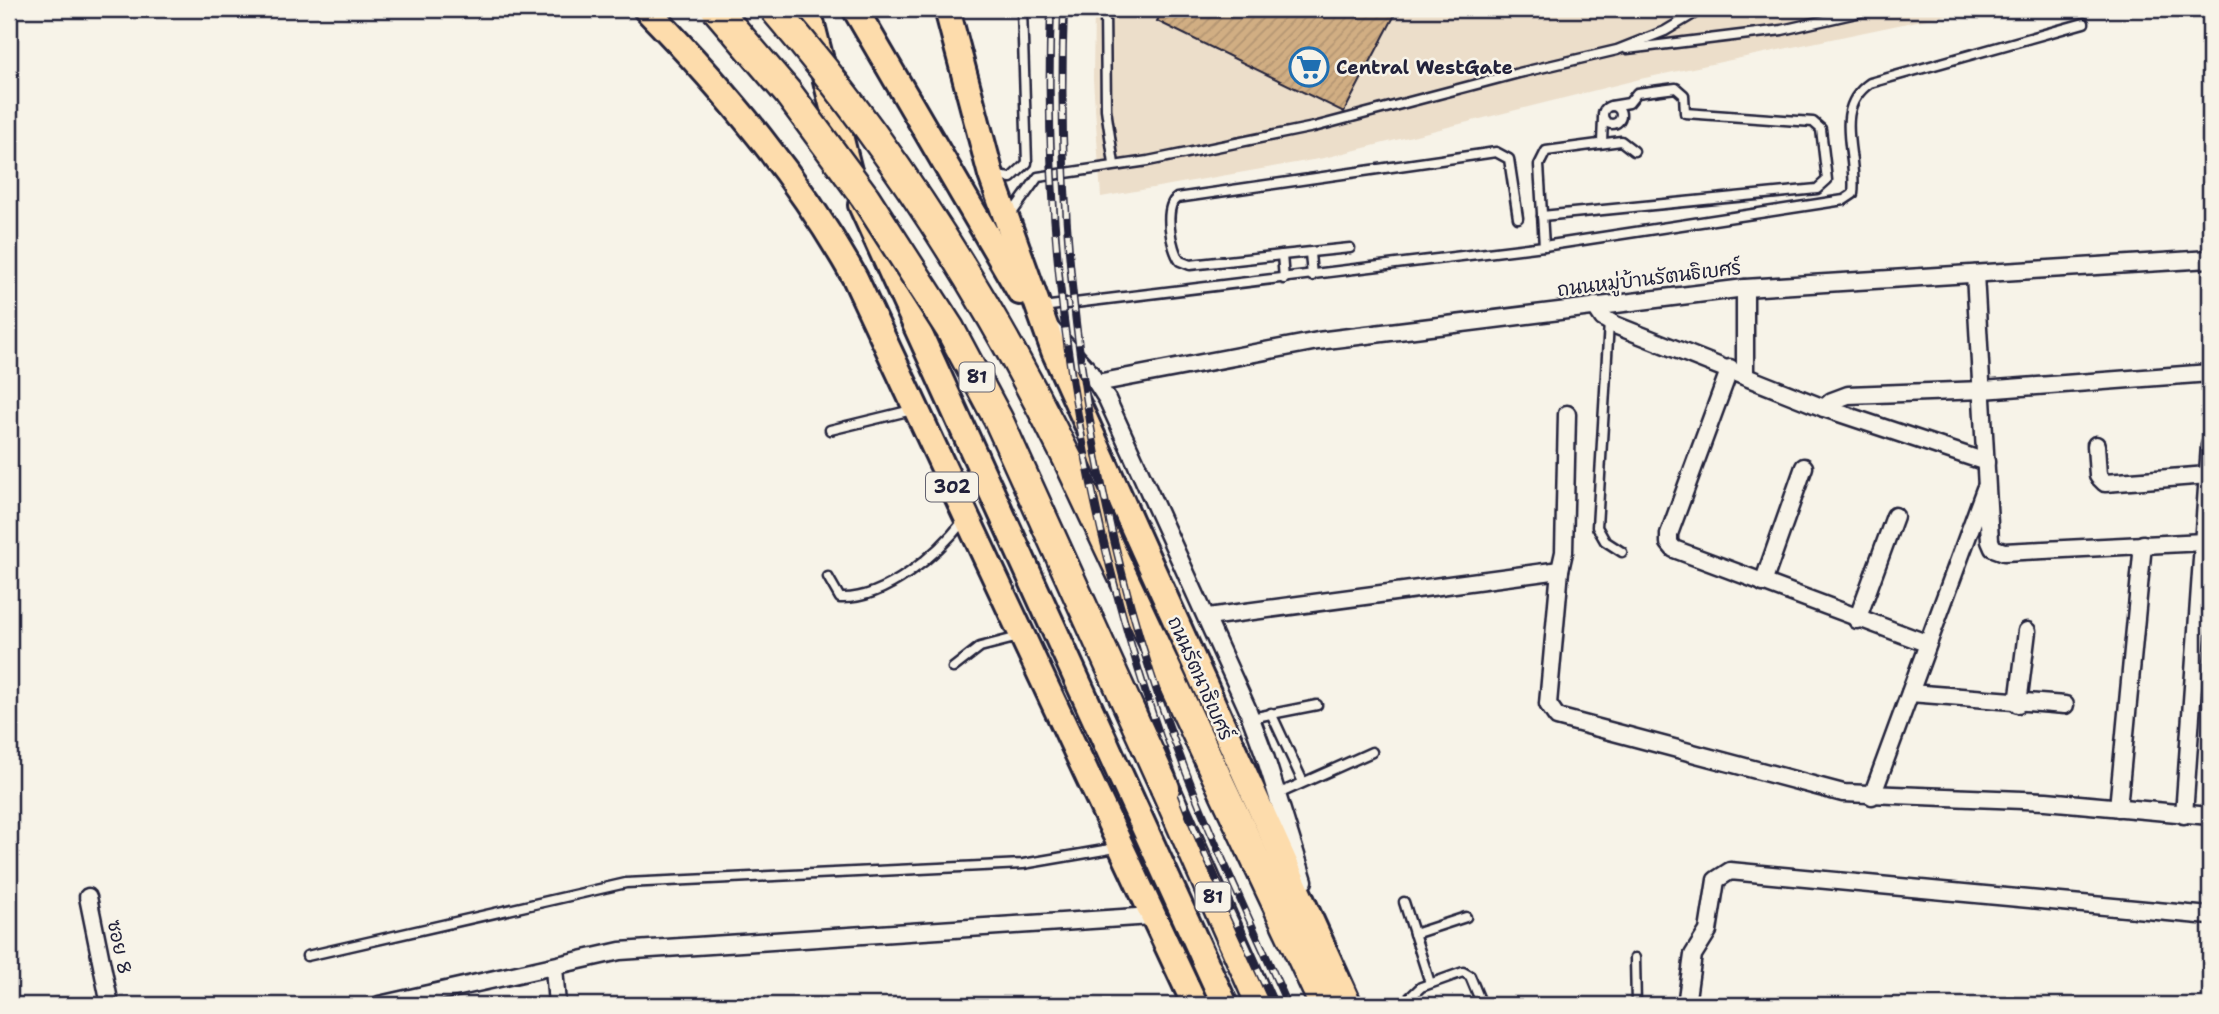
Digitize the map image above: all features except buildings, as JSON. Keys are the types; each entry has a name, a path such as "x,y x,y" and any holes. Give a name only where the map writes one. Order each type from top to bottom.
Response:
{"highway":[{"name":"81","path":"716,9 788,93 865,197 950,329 998,419 1261,1005"},
{"name":"81","path":"774,9 847,100 935,222 1008,343 1068,460 1324,1005"}],"main road":[{"name":"302","path":"646,9 746,119 825,225 884,336 1119,848 1195,1005"},
{"path":"808,9 847,164 875,240 1225,1005"},
{"path":"855,9 1054,351"},
{"path":"947,9 991,175 1054,351"},
{"name":"ถนนรัตนาธิเบศร์","path":"1054,351 1349,1005"}],"street":[{"name":"ถนนหมู่บ้านรัตนธิเบศร์","path":"1097,383 1318,341 1745,288 2210,259"},
{"path":"1975,274 1990,541 1997,551 2204,542"},
{"path":"1745,288 1737,372 1670,534 1669,544 1674,550 1857,620 1926,643"},
{"path":"1595,306 1609,322 1824,408 1986,462"},
{"path":"1040,314 1097,383 1208,617 1251,718 1278,794 1324,950"},
{"path":"1824,408 1832,401 1848,395 1983,390 2210,373"},
{"path":"1567,414 1564,552 1548,704 1557,717 1843,793 2046,802 2210,816"},
{"path":"2096,445 2098,476 2105,483 2208,475"},
{"path":"2184,815 2206,569 2204,542 2210,445"},
{"path":"1763,583 1804,467"},
{"path":"1872,796 1926,643 1987,485"},
{"path":"1857,620 1895,516"},
{"path":"2118,808 2143,544"},
{"path":"1208,617 1560,570"},
{"path":"2018,704 2027,631"},
{"path":"1910,693 2018,704 2065,705"},
{"path":"1686,1005 1693,955 1708,932 1716,880 1730,871 2210,916"},
{"name":"ซอย 8","path":"88,897 110,1005"},
{"path":"379,1005 451,998 554,967 620,951 1152,916"},
{"path":"554,967 557,1005"}],"lane":[{"path":"991,175 1012,178 1027,163 1022,9"},
{"path":"1105,9 1106,109 1114,164"},
{"path":"1617,50 1665,30 1702,9"},
{"path":"1006,222 1038,177 1148,161 1314,127 1617,50 1782,30 1874,9"},
{"path":"1040,314 1284,279 1545,246 1844,200 1853,194 1848,115 1857,92 1870,83 2084,23"},
{"path":"1542,216 1817,189 1827,180 1821,130 1813,122 1685,113 1683,93 1676,88 1637,93 1629,103 1611,106 1604,111 1602,143"},
{"path":"1603,117 1612,124 1620,119 1619,108 1611,106"},
{"path":"1545,246 1539,165 1543,155 1551,148 1602,143 1625,142 1634,151"},
{"path":"1350,248 1184,263 1175,254 1169,210 1171,202 1177,198 1496,152 1509,159 1518,218"},
{"path":"1310,253 1312,276"},
{"path":"1282,256 1284,279"},
{"path":"1609,322 1597,527 1605,541 1622,552"},
{"path":"830,430 916,409"},
{"path":"828,577 840,598 849,598 894,582 934,554 967,517"},
{"path":"953,668 980,648 1022,636"},
{"path":"1251,718 1317,705"},
{"path":"1271,713 1303,782"},
{"path":"1278,794 1372,752"},
{"path":"307,956 626,883 1023,864 1119,848"},
{"path":"1404,902 1430,983"},
{"path":"1414,933 1466,917"},
{"path":"1635,958 1636,1005"},
{"path":"1402,1005 1430,983 1463,972 1470,976 1482,1005"}],"shaded area":[{"path":"1094,9 1975,9 1640,79 1324,158 1101,197 1093,79"}],"railway":[{"path":"1051,9 1050,109 1062,305 1094,498 1144,688 1176,782 1211,867 1274,1005"},
{"path":"1064,9 1066,205 1074,304 1087,402 1105,499 1128,596 1156,690 1201,810 1288,1005"}],"place":[{"name":"Central WestGate","path":"1309,67"}]}
